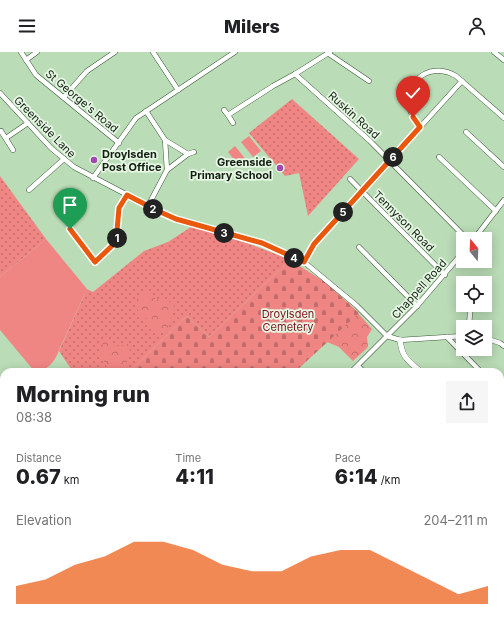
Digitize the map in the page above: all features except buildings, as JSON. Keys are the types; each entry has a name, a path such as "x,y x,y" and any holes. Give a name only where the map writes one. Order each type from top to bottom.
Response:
{"street":[{"name":"St George's Road","path":"21,52 36,74 118,143"},
{"path":"26,60 37,52"},
{"path":"64,97 88,71 116,52"},
{"path":"153,52 178,90"},
{"path":"225,52 228,57"},
{"path":"93,178 136,118 235,52"},
{"path":"494,52 504,60"},
{"path":"228,116 273,86 330,53 369,81"},
{"path":"420,127 413,117 409,106 410,94 414,82 425,74 437,70 450,73 462,81 504,118"},
{"name":"Ruskin Road","path":"295,74 370,141 460,232"},
{"path":"304,262 314,244 462,81"},
{"name":"Greenside Lane","path":"0,93 51,148 74,167 176,219 262,243 304,262 356,305 387,336 400,340 456,336"},
{"path":"224,110 233,123"},
{"path":"146,111 165,140 188,154"},
{"path":"6,138 28,123"},
{"path":"1,132 13,150"},
{"path":"466,132 504,167"},
{"path":"165,140 167,170"},
{"path":"148,206 167,170 188,154 194,152"},
{"path":"439,157 496,211"},
{"path":"28,190 64,159"},
{"name":"Tennyson Road","path":"350,180 445,275"},
{"path":"70,229 95,262 116,242 119,208 127,195"},
{"path":"480,232 504,200"},
{"path":"359,247 417,306"},
{"name":"Chappell Road","path":"356,368 417,306 456,261"},
{"path":"447,337 477,368"},
{"path":"400,340 402,352 417,368"},
{"path":"492,340 504,346"}],"green space":[{"path":"292,99 359,159 308,216 299,173 285,176 249,133"},
{"path":"249,136 261,151 253,157 241,142"},
{"path":"235,146 247,161 240,167 228,152"},
{"path":"0,176 46,239 0,277"},
{"path":"191,227 241,241 290,260 209,337 187,316 133,368 70,368 59,351 87,289 93,292 144,251 168,242"},
{"path":"46,239 87,289 56,358 47,368 32,368 0,330 0,277"},
{"name":"Droylsden Cemetery","path":"290,260 325,282 359,313 299,368 133,368 187,316 209,337"},
{"path":"144,291 156,299 175,303 166,333 151,331 148,320 138,312 137,297"},
{"path":"348,302 372,329 367,337 368,347 353,361 339,347 327,342"},
{"path":"103,340 118,346 128,344 130,351 126,360 128,368 106,368 106,364 101,358"}],"place":[{"name":"Droylsden Post Office","path":"94,160"},
{"name":"Greenside Primary School","path":"280,168"}],"route":[{"path":"70,229 95,262 116,242 119,208 127,195 176,219 262,243 304,262 314,244 420,127 413,117"}]}
